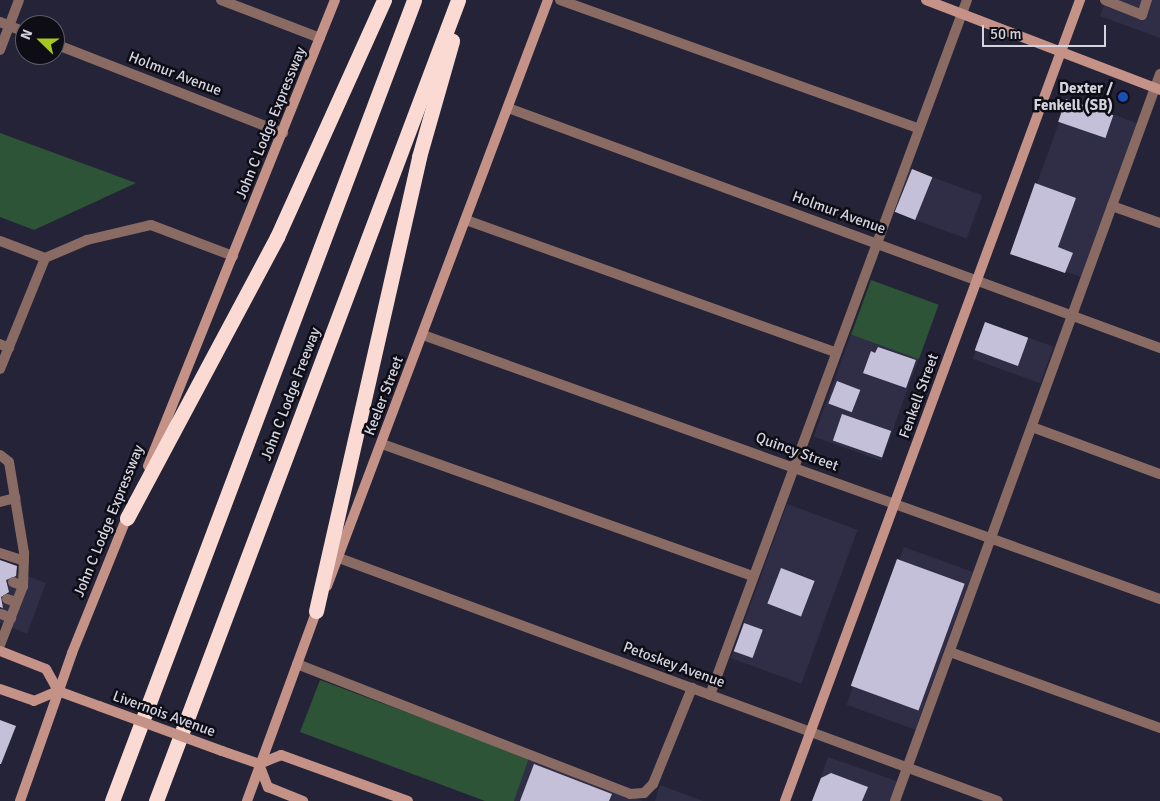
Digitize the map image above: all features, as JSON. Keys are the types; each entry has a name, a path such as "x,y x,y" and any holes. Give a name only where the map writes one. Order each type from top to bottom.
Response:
{"highway":[{"path":"126,518 277,237 384,0"},
{"name":"John C Lodge Freeway","path":"112,801 414,0"},
{"path":"316,611 419,157 446,66 460,0"},
{"name":"John C Lodge Freeway","path":"156,801 460,0"}],"main road":[{"name":"John C Lodge Expressway","path":"20,801 58,691 126,518 283,133 335,0"},
{"name":"Keeler Street","path":"247,801 316,611 339,558 548,0"},
{"path":"926,0 1158,89"},
{"name":"Fenkell Street","path":"785,801 1080,0"},
{"path":"0,651 46,668 58,691 34,701 0,689"},
{"name":"Livernois Avenue","path":"58,691 259,764"},
{"path":"303,801 268,787 259,764 281,754 408,801"}],"street":[{"path":"0,50 5,24 19,0"},
{"path":"222,0 320,38"},
{"path":"560,0 918,128"},
{"path":"710,695 875,242 967,0"},
{"path":"1105,0 1142,15 1147,0"},
{"name":"Holmur Avenue","path":"65,48 283,133"},
{"path":"895,801 1112,206 1158,89 1160,74"},
{"name":"Holmur Avenue","path":"508,108 1160,348"},
{"path":"1112,206 1160,223"},
{"path":"466,220 835,352"},
{"path":"0,369 4,346 45,258 87,240 138,225 151,225 233,256"},
{"path":"0,241 45,258"},
{"name":"Quincy Street","path":"423,335 992,537 1160,599"},
{"path":"1032,427 1160,474"},
{"path":"382,444 753,576"},
{"path":"0,455 9,462 24,557 18,584 6,616 0,645"},
{"path":"0,502 15,498"},
{"path":"0,552 24,557"},
{"name":"Petoskey Avenue","path":"339,558 998,801"},
{"path":"950,652 1160,728"},
{"path":"297,664 629,798 644,793 653,784 692,688"}],"shaded area":[{"path":"1106,0 1160,0 1160,38 1100,16"},
{"path":"1068,98 1137,123 1081,277 1012,252"},
{"path":"910,169 982,195 967,239 894,212"},
{"path":"986,322 1054,347 1040,383 973,359"},
{"path":"851,334 919,359 881,461 814,436"},
{"path":"787,504 857,530 801,684 731,658"},
{"path":"904,547 973,572 915,730 847,705"},
{"path":"0,566 46,583 27,634 0,623"},
{"path":"828,757 899,782 892,801 812,801"},
{"path":"529,758 643,801 514,801"},
{"path":"660,785 703,801 655,801"}],"green space":[{"path":"0,133 136,183 34,230 0,217"},
{"path":"871,280 939,305 919,359 851,335"},
{"path":"320,680 529,758 514,801 485,801 300,732"}],"building":[{"path":"1066,99 1113,115 1105,138 1058,122"},
{"path":"912,169 932,177 915,220 895,212"},
{"path":"1035,183 1076,198 1058,247 1073,253 1065,273 1010,254"},
{"path":"985,322 1028,338 1018,366 975,350"},
{"path":"878,347 916,360 906,388 863,373 871,351 875,353"},
{"path":"837,381 860,390 852,412 828,403"},
{"path":"842,414 891,431 882,457 833,440"},
{"path":"897,559 965,584 918,710 851,686"},
{"path":"0,560 17,566 16,576 6,580 9,592 1,597 3,608 0,607"},
{"path":"781,568 815,581 801,616 767,603"},
{"path":"744,623 763,630 753,658 734,651"},
{"path":"0,720 16,726 1,764 0,764"},
{"path":"534,764 612,794 609,801 520,801"},
{"path":"831,773 868,787 862,801 812,801 821,778"}],"place":[{"name":"Dexter / Fenkell (SB)","path":"1123,97"}]}
